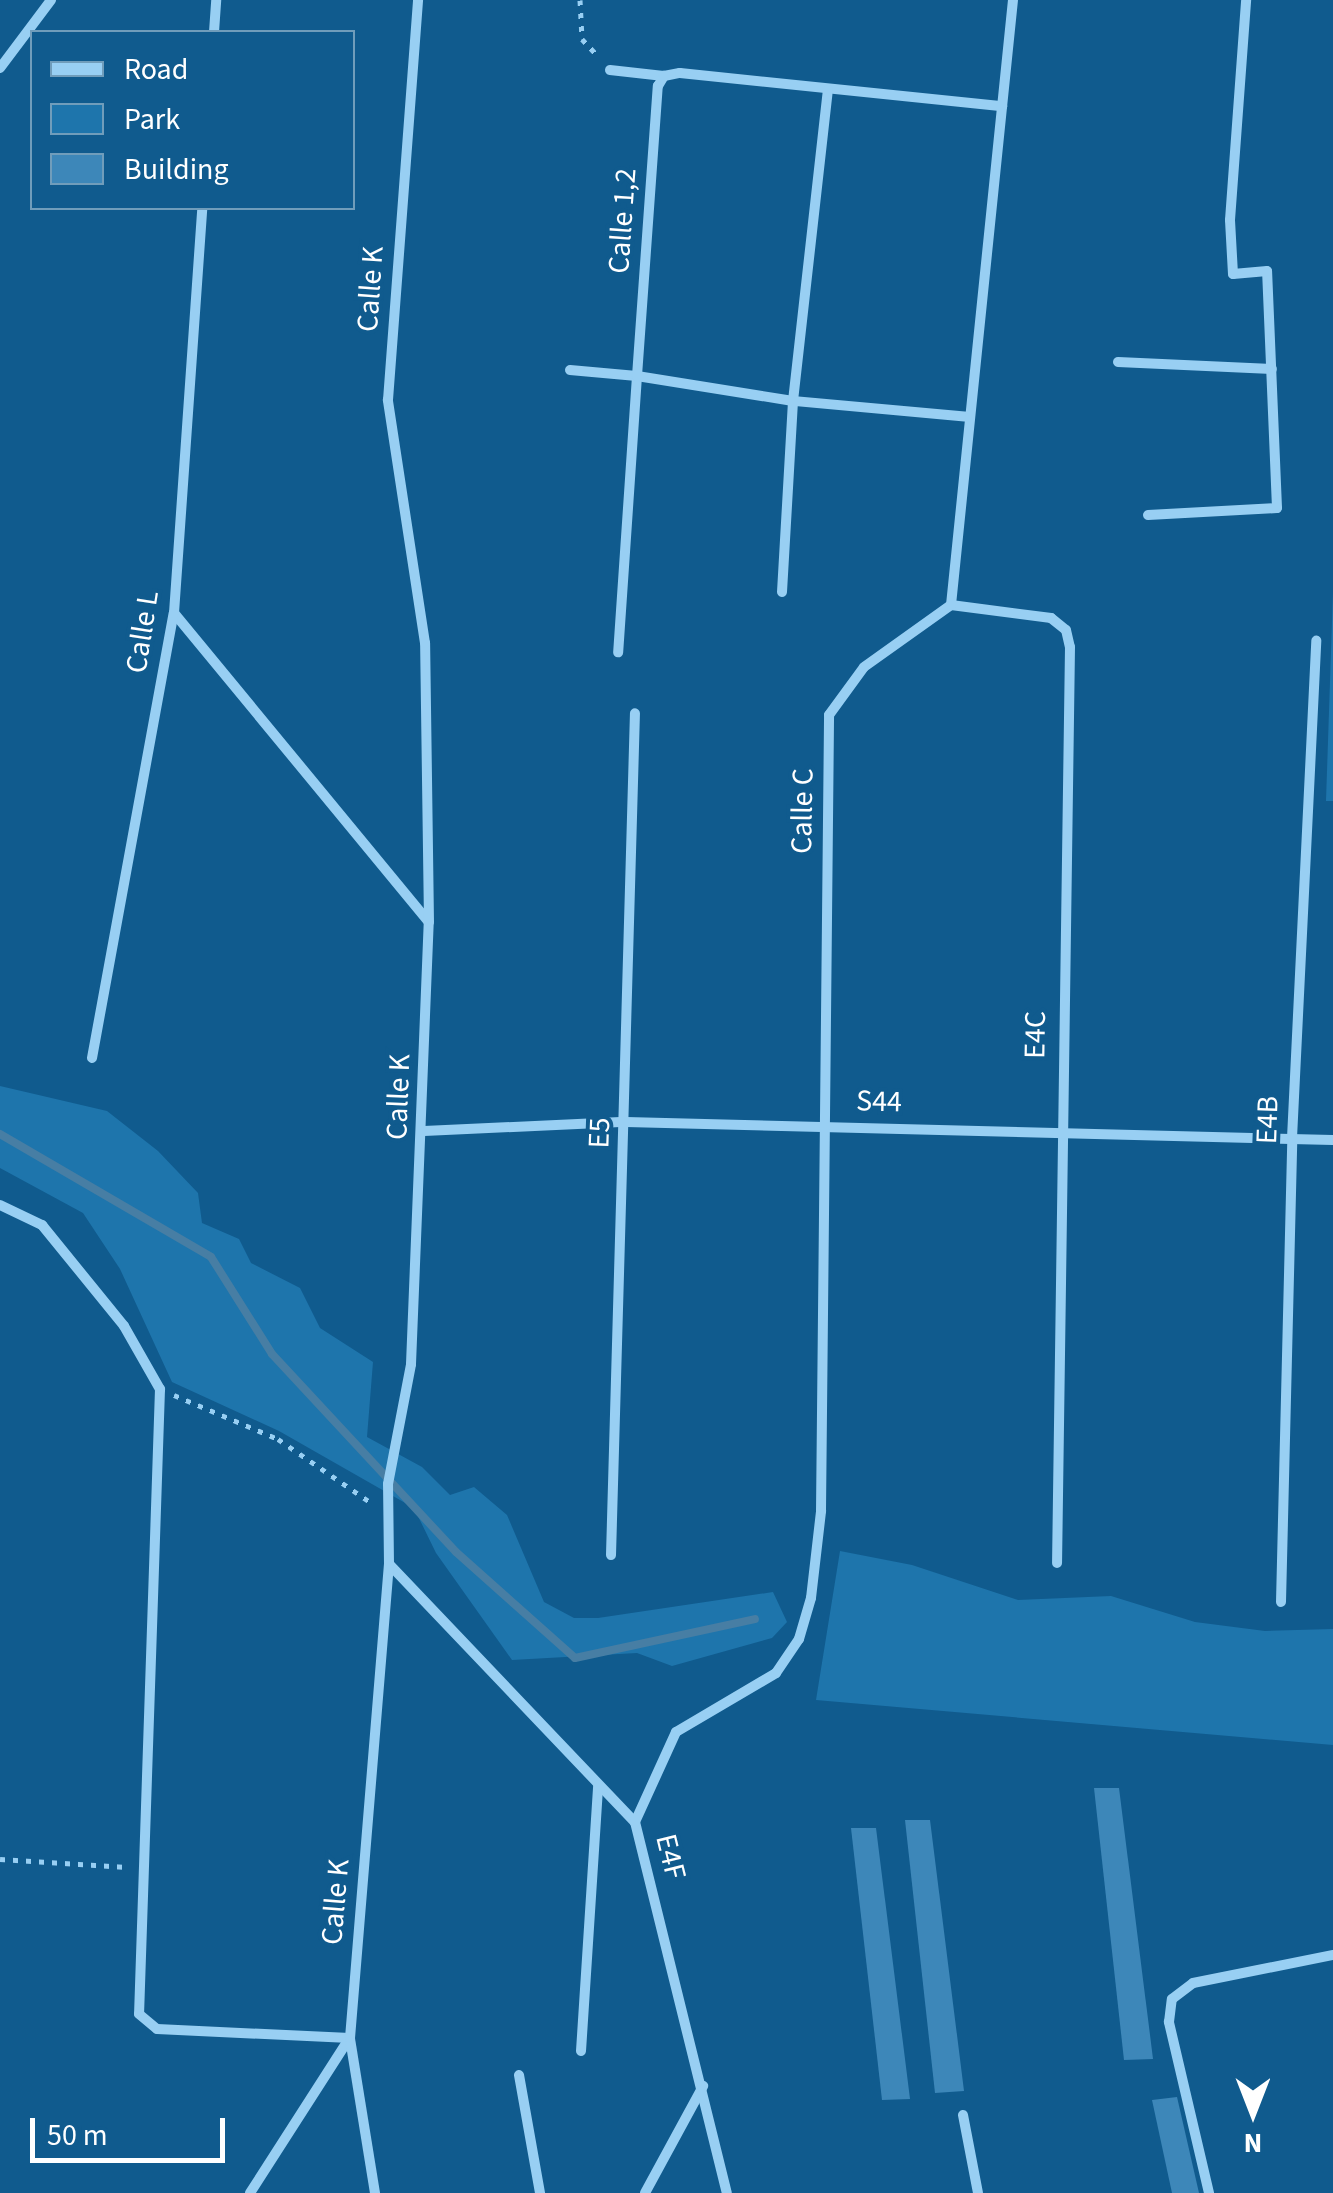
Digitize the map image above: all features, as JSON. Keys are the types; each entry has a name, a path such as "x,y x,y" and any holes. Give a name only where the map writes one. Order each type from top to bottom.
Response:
{"street":[{"path":"0,68 51,0"},
{"path":"214,30 216,0"},
{"name":"Calle K","path":"375,2193 350,2038 389,1564 388,1484 411,1364 424,1130 429,922 425,643 388,400 418,0"},
{"path":"951,605 1013,0"},
{"path":"1148,515 1277,508 1267,271 1233,274 1230,220 1246,0"},
{"path":"610,70 1002,106"},
{"name":"Calle 1,2","path":"618,652 658,86 664,76"},
{"path":"782,592 793,401 828,90"},
{"name":"Calle L","path":"92,1058 174,613 202,210"},
{"path":"1118,362 1272,368"},
{"path":"570,370 637,376 793,401 970,416"},
{"name":"Calle C","path":"635,1822 676,1732 776,1673 799,1639 811,1598 821,1511 829,715 864,667 951,605"},
{"name":"E4C","path":"951,605 1051,618 1066,630 1070,647 1059,1132 1057,1563"},
{"path":"174,613 429,922"},
{"name":"E4B","path":"1281,1602 1292,1138 1316,641"},
{"name":"E5","path":"611,1554 626,1122 634,713"},
{"name":"S44","path":"424,1130 626,1122 1333,1140"},
{"path":"0,1205 42,1225 124,1326 160,1388 140,1868 139,2014 157,2029 350,2038"},
{"name":"E4F","path":"389,1564 635,1822 727,2193"},
{"path":"581,2051 598,1786"},
{"path":"1209,2193 1169,2022 1172,1999 1194,1983 1333,1954"},
{"path":"250,2193 350,2038"},
{"path":"518,2075 540,2193"},
{"path":"645,2193 703,2086"},
{"path":"963,2116 978,2193"}],"path":[{"path":"580,0 582,40 610,70"},
{"path":"160,1388 278,1439 389,1515"},
{"path":"0,1860 140,1868"}],"green space":[{"path":"1333,592 1333,801 1326,801"},
{"path":"0,1086 107,1111 158,1151 198,1193 202,1223 239,1239 251,1263 300,1288 320,1328 373,1362 367,1437 422,1467 450,1495 474,1487 507,1515 544,1602 574,1618 598,1618 773,1592 787,1622 772,1638 672,1666 637,1653 512,1660 436,1553 414,1508 279,1431 172,1382 120,1269 83,1213 0,1168"},
{"path":"840,1551 912,1565 1018,1600 1111,1596 1195,1622 1265,1631 1333,1629 1333,1745 816,1700"}],"building":[{"path":"1094,1788 1119,1788 1153,2059 1124,2060"},
{"path":"905,1820 930,1820 964,2091 935,2093"},
{"path":"851,1828 876,1828 910,2099 882,2100"},
{"path":"1177,2097 1199,2193 1172,2193 1152,2100"}],"waterway":[{"path":"0,1134 211,1257 272,1354 456,1552 575,1658 755,1619"}]}
